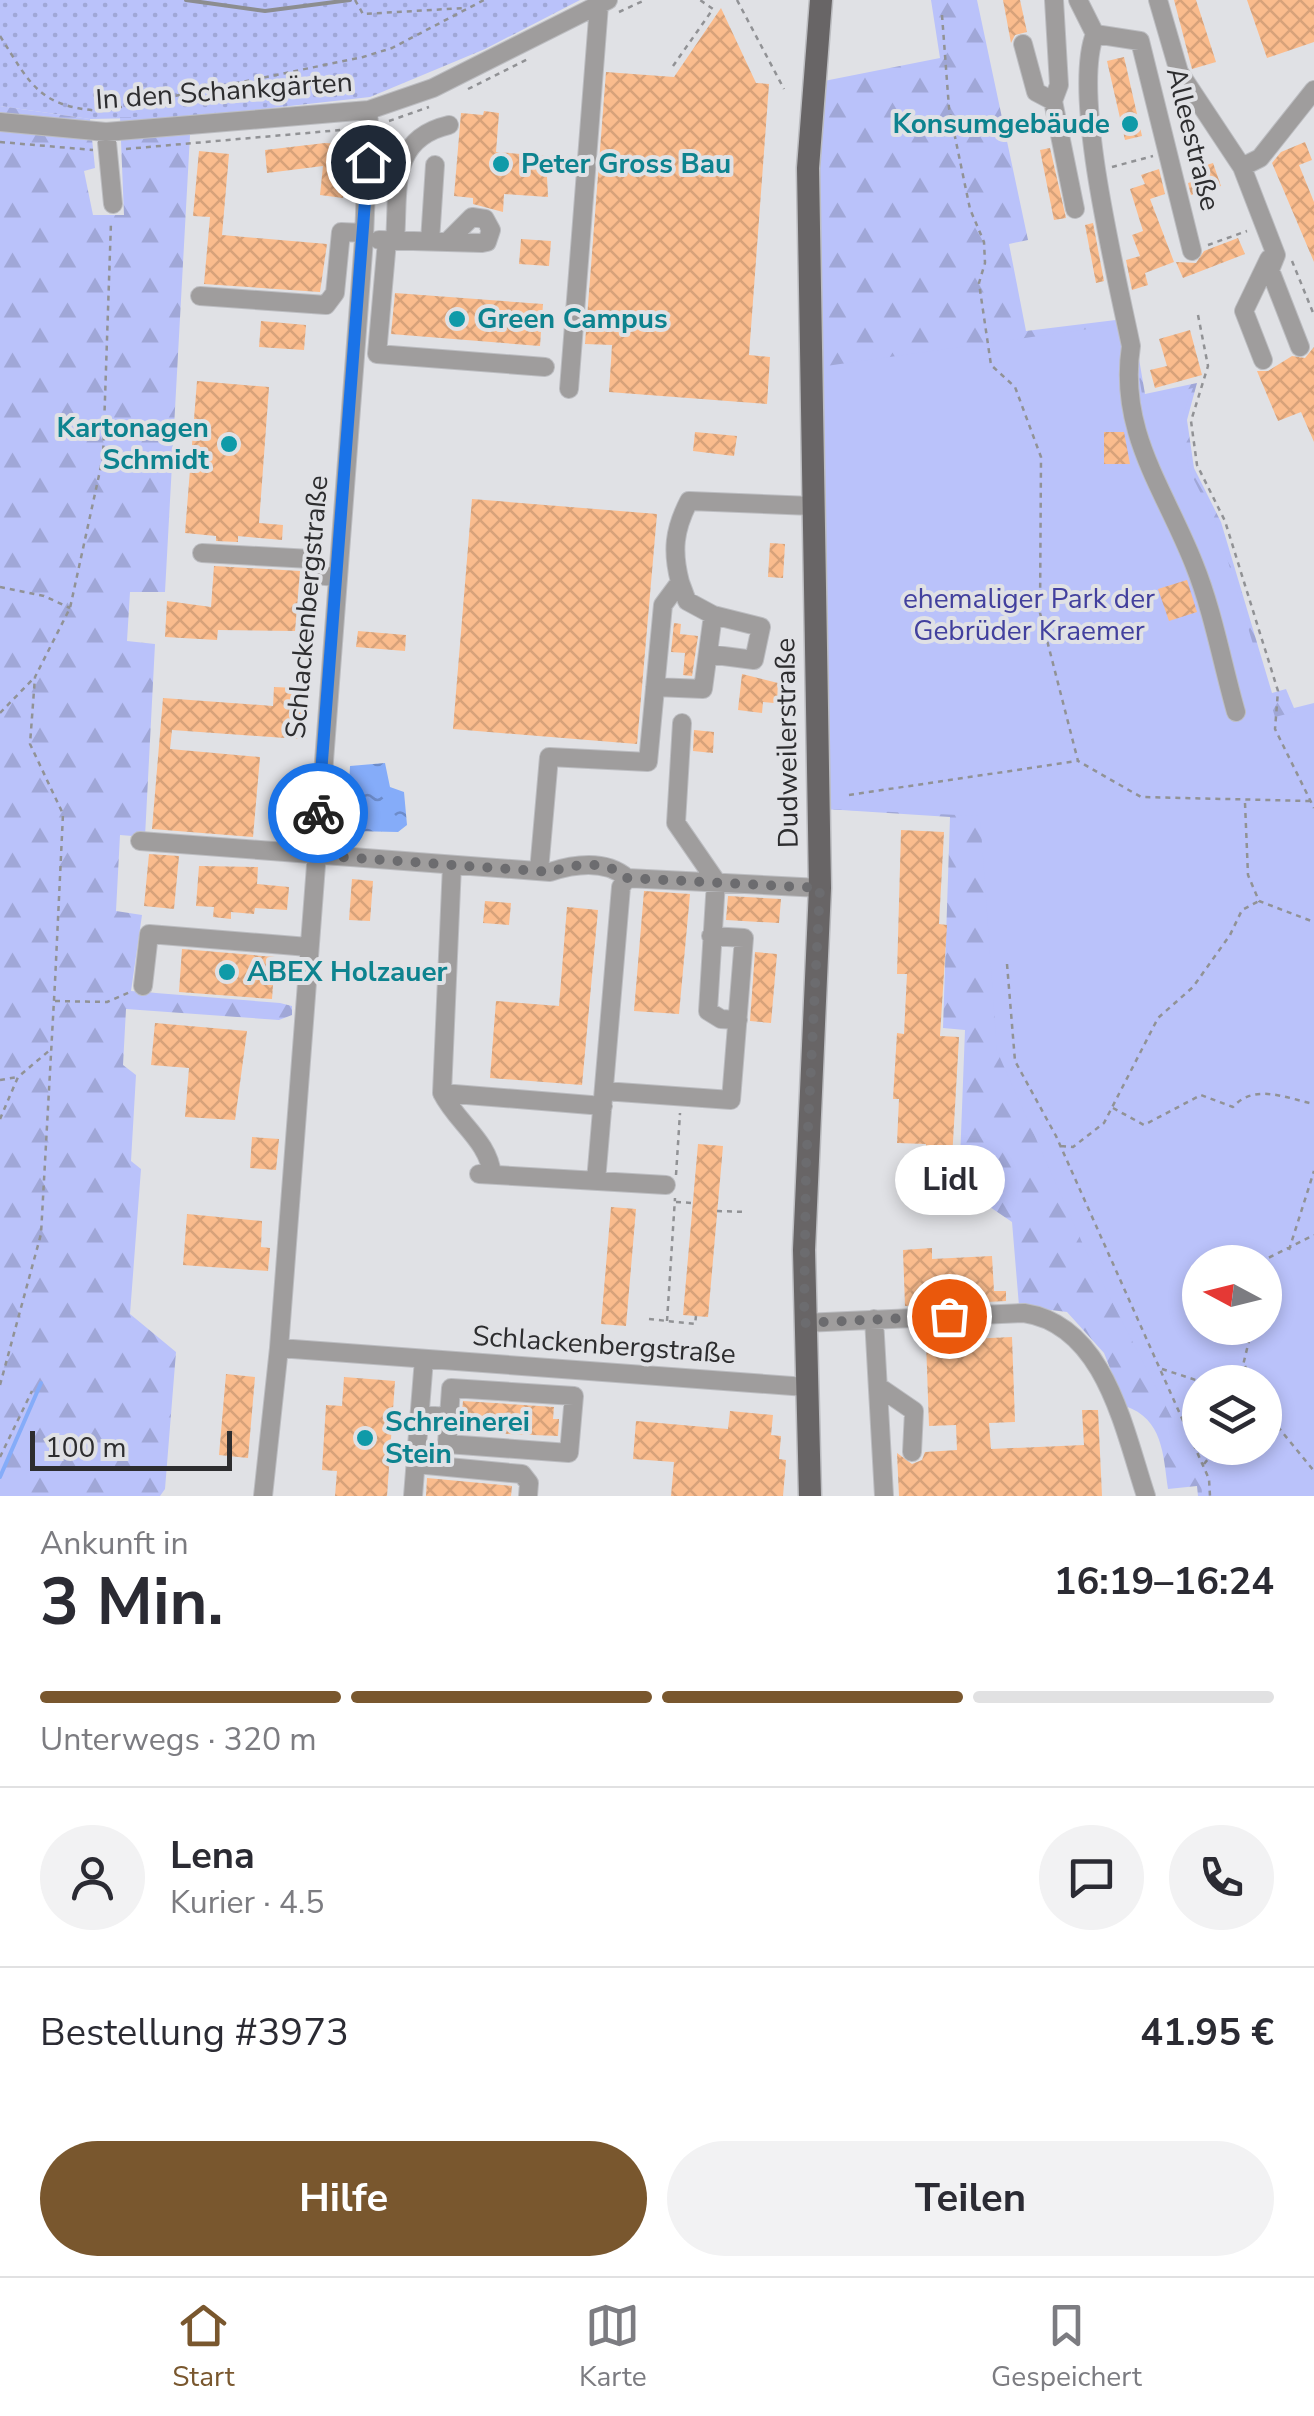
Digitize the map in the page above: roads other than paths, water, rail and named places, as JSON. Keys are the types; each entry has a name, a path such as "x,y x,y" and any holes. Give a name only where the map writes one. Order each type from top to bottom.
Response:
{"main road":[{"name":"Dudweilerstraße","path":"810,1 806,91 811,107 808,168 820,888 806,1168 804,1323 810,1496"},
{"name":"Dudweilerstraße","path":"808,168 799,86 810,1"}],"street":[{"path":"1054,0 1058,85 1054,101 1076,209"},
{"path":"1078,0 1095,34 1087,57 1096,172 1131,346 1127,373 1131,421 1195,565 1236,712"},
{"path":"1158,0 1180,72 1242,166 1276,255 1270,270 1300,347"},
{"path":"569,389 604,51 604,2"},
{"name":"In den Schankgärten","path":"0,122 106,132 368,110 410,98 604,2"},
{"name":"Alleestraße","path":"1095,34 1140,41 1192,251"},
{"path":"1024,44 1036,92 1054,101"},
{"path":"1242,166 1260,158 1314,90"},
{"name":"Schlackenbergstraße","path":"263,1496 279,1348 364,236 368,110"},
{"path":"448,126 416,138 406,150 378,354 545,366"},
{"path":"106,132 113,204"},
{"path":"200,296 326,305 335,293 341,232 391,241 439,241 436,165"},
{"path":"1263,360 1244,311 1269,259"},
{"path":"708,654 754,660 762,627 713,616 687,601 674,556 677,524 688,501 812,506"},
{"path":"202,553 311,559 314,576 337,577"},
{"path":"539,871 549,756 648,762 663,605 680,582"},
{"path":"655,687 703,689 713,616"},
{"path":"682,724 676,823 716,881 708,1011 720,1019 738,1020"},
{"path":"140,842 539,871 570,866 610,867 627,878 820,888"},
{"path":"452,865 442,1093 453,1116 490,1153 485,1174 666,1185"},
{"path":"596,1181 621,887 627,878"},
{"path":"143,986 149,934 308,947"},
{"path":"442,1093 731,1100 744,938 712,936"},
{"path":"804,1323 1024,1313 1050,1317 1069,1330 1105,1382 1146,1496"},
{"path":"874,1319 884,1496"},
{"name":"Schlackenbergstraße","path":"279,1348 806,1387"},
{"path":"413,1496 424,1359"},
{"path":"878,1386 914,1411 912,1452"},
{"path":"451,1388 574,1396 569,1453 447,1444 449,1417 451,1388"},
{"path":"420,1415 449,1417"},
{"path":"416,1464 522,1474 529,1483 528,1496"}],"water":[{"path":"385,763 390,787 404,792 407,825 398,832 353,831 347,825 350,766"}],"waterway":[{"path":"0,1477 41,1383"}],"railway":[{"path":"186,0 265,11 350,0"}],"place":[{"name":"Konsumgebäude","path":"1130,124"},
{"name":"Peter Gross Bau","path":"501,164"},
{"name":"Green Campus","path":"457,319"},
{"name":"Kartonagen Schmidt","path":"229,444"},
{"name":"ABEX Holzauer","path":"227,972"},
{"name":"Lidl","path":"949,1316"},
{"name":"Schreinerei Stein","path":"365,1438"}],"park label":[{"name":"ehemaliger Park der Gebrüder Kraemer","path":"1029,615"}]}
